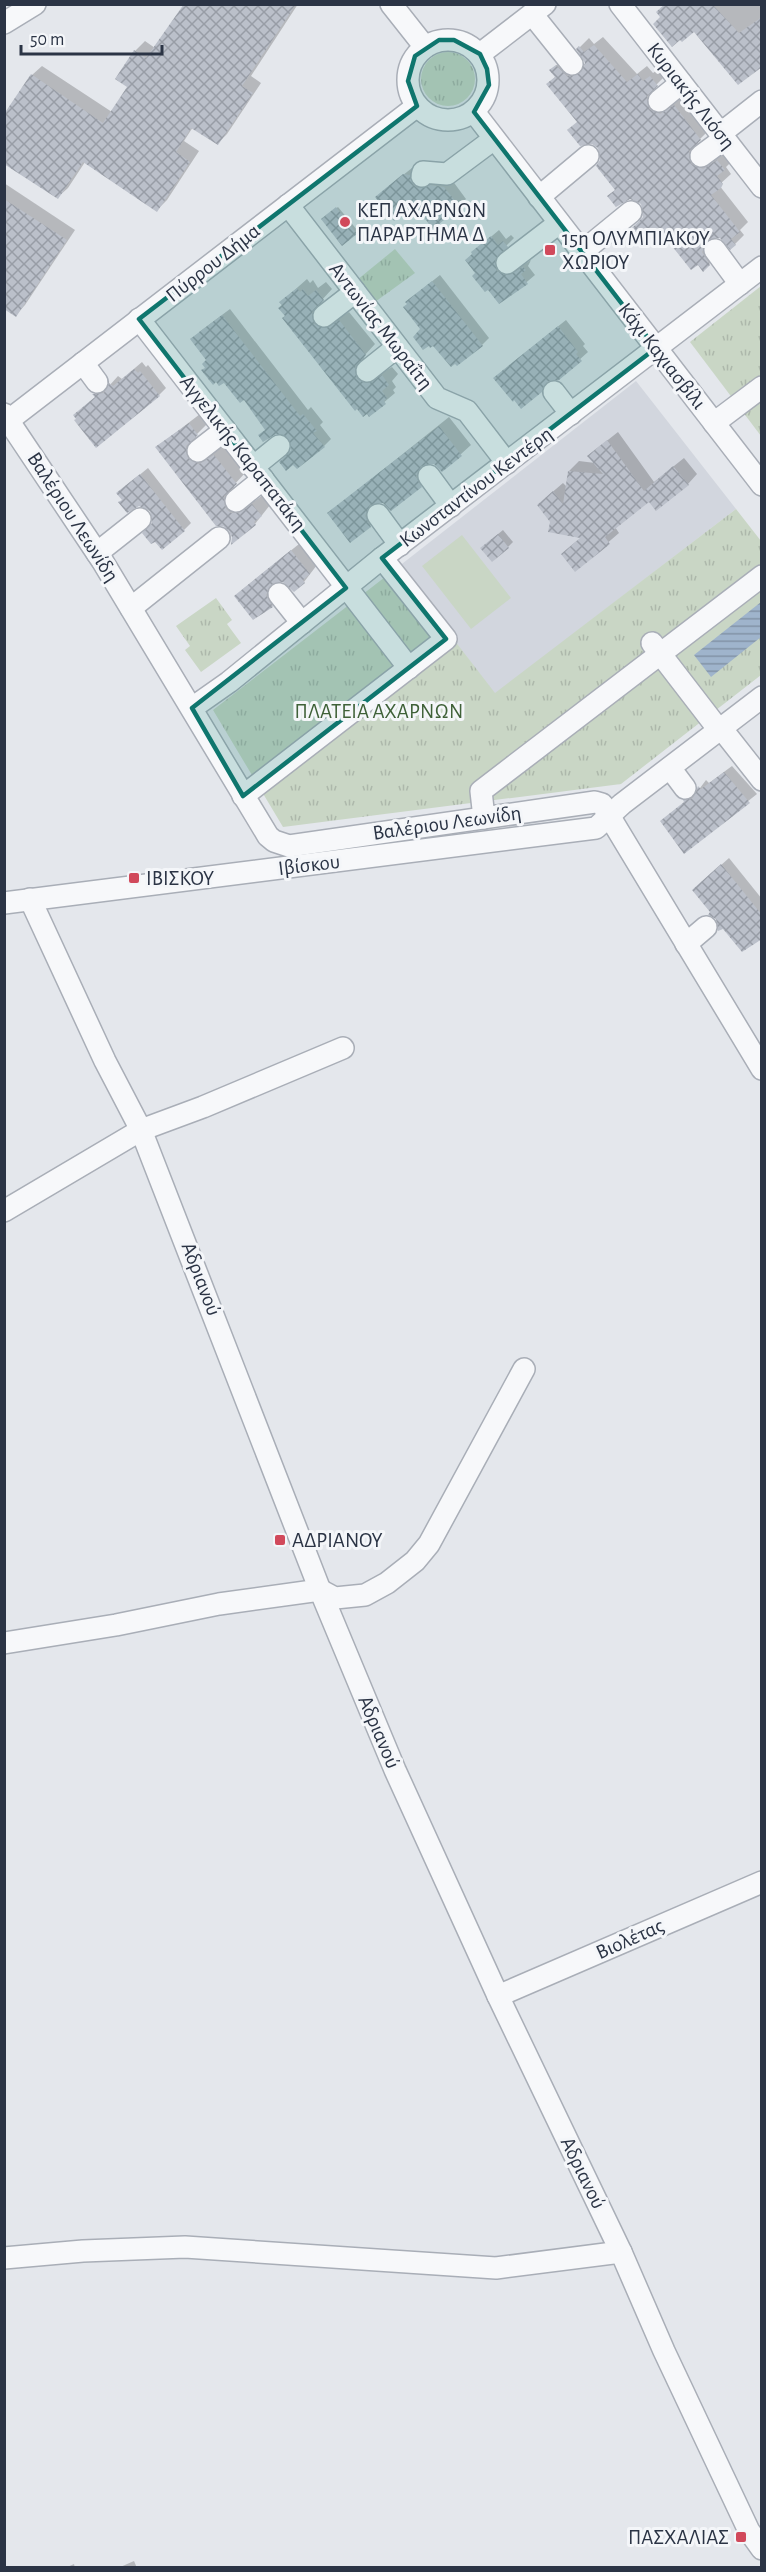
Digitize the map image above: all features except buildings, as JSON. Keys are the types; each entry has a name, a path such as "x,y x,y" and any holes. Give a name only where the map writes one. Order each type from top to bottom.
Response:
{"street":[{"path":"4,23 35,4"},
{"path":"391,4 424,47"},
{"name":"Κυριακής Λιόση","path":"620,4 762,187"},
{"path":"480,54 538,10 572,64"},
{"path":"438,40 454,40 468,45 480,54 488,69 489,85 484,100 474,112 450,121 426,114 417,106 410,94 409,68 415,56 424,47 438,40"},
{"path":"659,101 681,83"},
{"path":"702,156 762,101"},
{"name":"Πύρρου Δήμα","path":"7,417 139,320 417,106"},
{"name":"Κάχι Καχιασβίλι","path":"474,112 762,485"},
{"path":"422,176 423,172 447,174 494,139"},
{"path":"539,196 588,156"},
{"name":"Αντωνίας Μωραΐτη","path":"288,206 355,292 406,348 437,398 467,411 507,463"},
{"path":"582,252 631,212"},
{"path":"507,263 559,222"},
{"path":"715,250 740,284"},
{"name":"Κωνσταντίνου Κεντέρη","path":"192,708 229,682 400,544 762,267"},
{"path":"324,316 355,292"},
{"name":"Αγγελικής Καραπατάκη","path":"139,320 200,382 225,430 408,668"},
{"path":"367,371 406,348"},
{"path":"82,363 97,382"},
{"path":"714,423 762,387"},
{"path":"554,392 571,414"},
{"name":"Βαλέριου Λεωνίδη","path":"7,417 97,553 192,708 263,831 274,841 289,846 595,802 602,804 610,816"},
{"path":"198,451 225,430"},
{"path":"236,501 279,446"},
{"path":"429,476 451,506"},
{"path":"378,515 400,544"},
{"path":"97,553 140,519"},
{"path":"131,608 219,538"},
{"path":"243,796 446,639 382,558"},
{"path":"484,818 481,791 656,648 762,576"},
{"path":"279,594 302,623"},
{"path":"656,648 762,780"},
{"name":"Ιβίσκου","path":"4,903 596,828 622,804 762,697"},
{"path":"670,768 685,788"},
{"path":"610,816 762,1069"},
{"name":"Αδριανού","path":"30,899 105,1061 141,1130 296,1523 320,1590 395,1770 498,1996 621,2252 664,2351 749,2531 762,2549"},
{"path":"686,944 706,927"},
{"path":"4,1211 141,1130 203,1107 343,1048"},
{"path":"4,1643 116,1625 219,1604 320,1590 335,1598 365,1595 387,1583 415,1561 429,1544 524,1369"},
{"name":"Βιολέτας","path":"498,1996 762,1882"},
{"path":"4,2258 83,2251 185,2247 496,2268 621,2252"}],"highlighted area":[{"path":"439,40 454,40 480,54 487,69 489,85 474,112 656,348 382,558 446,639 243,796 192,708 346,588 139,319 417,106 408,81 415,56"}],"shaded area":[{"path":"636,381 736,509 495,694 398,567"}],"green space":[{"path":"448,52 458,54 467,60 473,69 475,79 473,89 467,98 458,104 448,106 438,104 429,98 423,89 421,79 423,69 429,60 438,54"},
{"path":"395,249 415,273 375,302 357,280"},
{"path":"761,286 761,436 690,342"},
{"name":"ΠΛΑΤΕΙΑ ΑΧΑΡΝΩΝ","path":"736,509 761,541 761,675 621,784 283,827 213,710 398,567 495,693"},
{"path":"462,535 511,598 471,629 422,566"},
{"path":"216,598 232,620 227,624 241,643 201,672 185,650 190,646 176,626"}],"water":[{"path":"761,602 761,637 711,677 694,655"}],"place":[{"name":"ΚΕΠ ΑΧΑΡΝΩΝ ΠΑΡΑΡΤΗΜΑ Δ","path":"345,222"},
{"name":"15η ΟΛΥΜΠΙΑΚΟΥ ΧΩΡΙΟΥ","path":"550,250"},
{"name":"ΙΒΙΣΚΟΥ","path":"134,878"},
{"name":"ΑΔΡΙΑΝΟΥ","path":"280,1540"},
{"name":"ΠΑΣΧΑΛΙΑΣ","path":"741,2537"}]}
